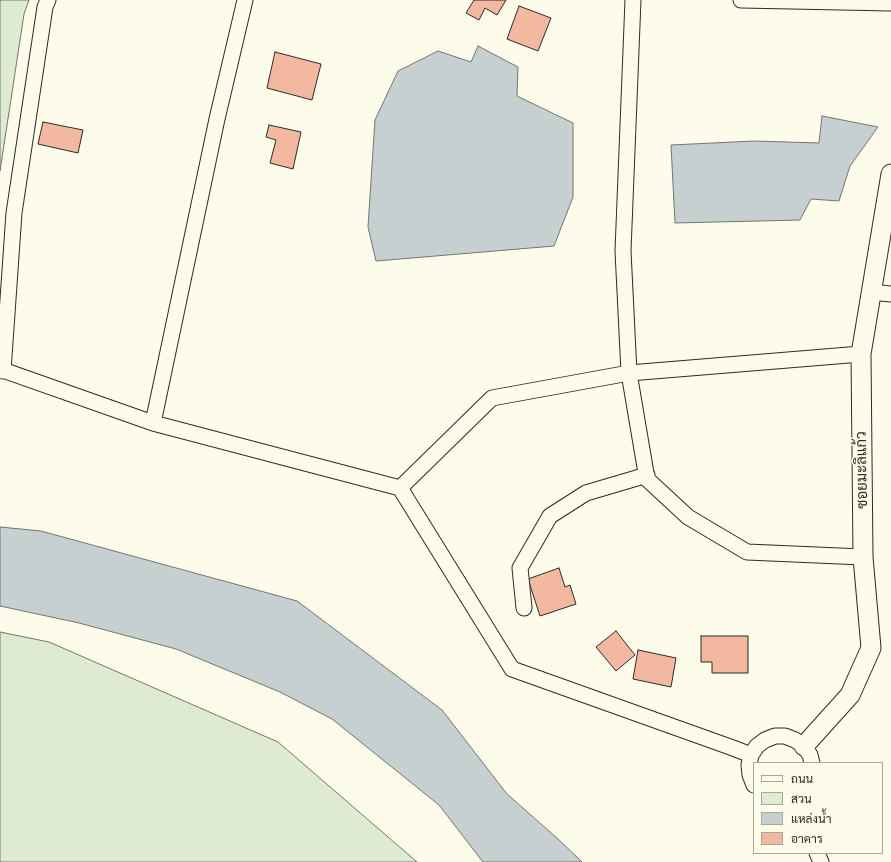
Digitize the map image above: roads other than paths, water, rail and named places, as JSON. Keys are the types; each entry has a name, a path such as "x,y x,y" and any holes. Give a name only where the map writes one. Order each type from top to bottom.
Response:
{"street":[{"path":"48,0 44,15 14,213 1,370 153,423 400,488 512,669 751,755"},
{"path":"153,423 217,119 245,0"},
{"path":"633,0 623,252 629,373 647,479 688,517 747,552 863,557"},
{"path":"741,0 891,3"},
{"name":"ซอยมะลิแก้ว","path":"808,755 850,695 871,648 863,557 861,354 891,174"},
{"path":"871,292 891,294"},
{"path":"400,488 492,398 629,373 861,354"},
{"path":"524,608 520,568 550,516 586,493 647,475"},
{"path":"753,782 750,775 749,765 751,755 757,746 765,740 775,736 785,736 795,740 808,755"}],"water":[{"path":"478,46 518,67 517,96 573,123 573,197 554,246 376,261 368,227 375,120 398,71 438,51 471,62"},
{"path":"822,116 878,127 850,166 839,201 811,199 800,220 675,223 671,145 754,141 819,143"},
{"path":"0,527 41,531 297,601 442,710 507,794 582,862 483,862 439,805 332,719 280,692 176,649 79,623 0,606"}]}
